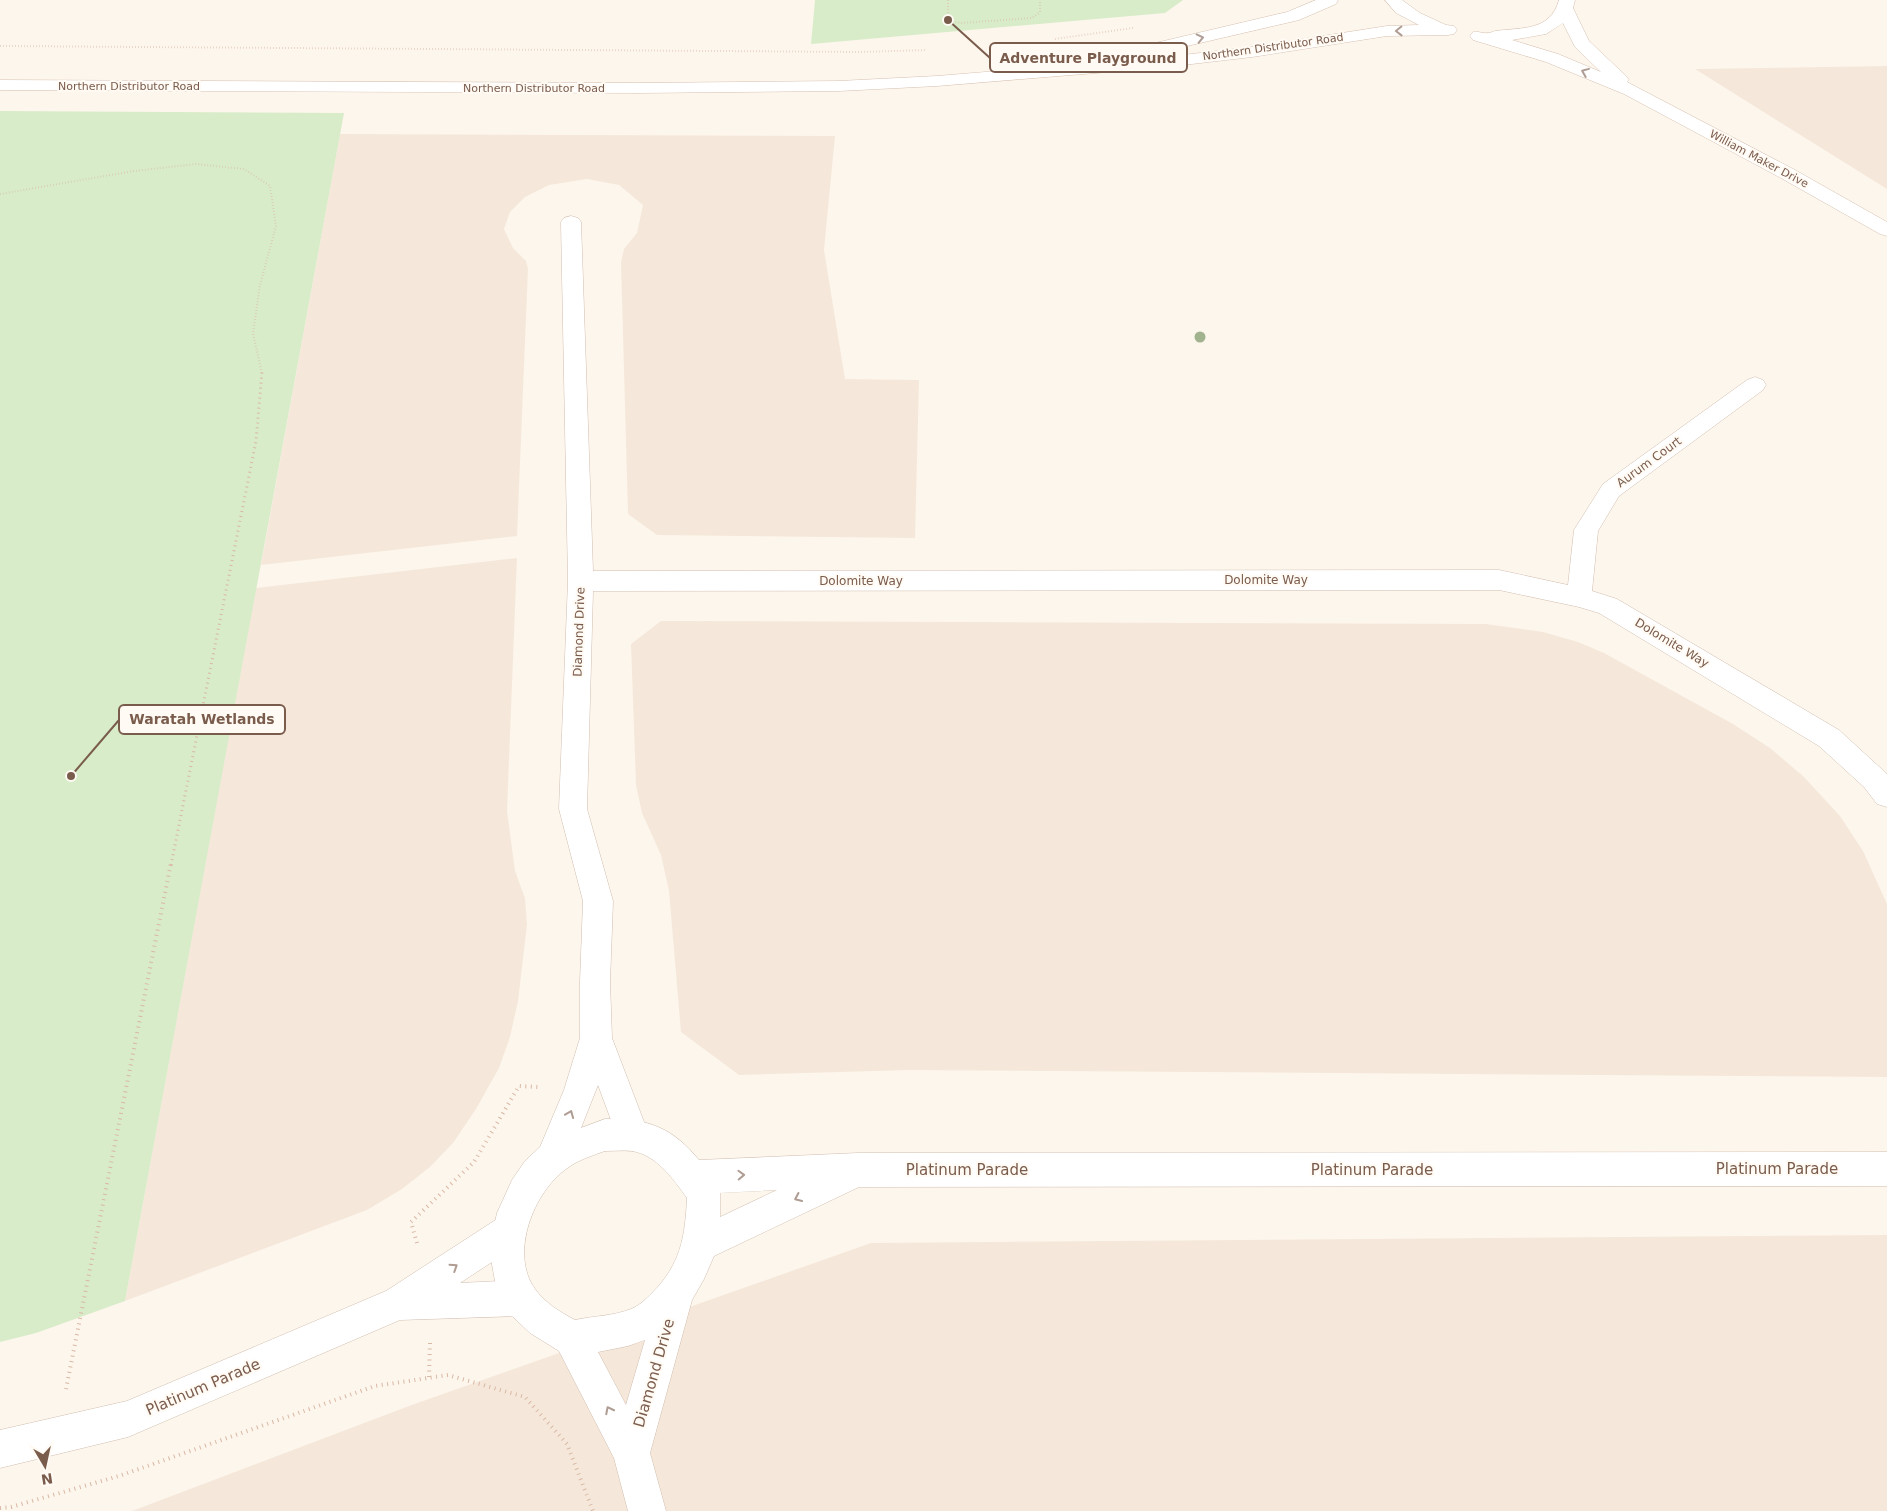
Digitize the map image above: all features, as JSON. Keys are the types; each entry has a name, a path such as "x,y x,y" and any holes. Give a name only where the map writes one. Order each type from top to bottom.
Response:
{"street":[{"name":"Northern Distributor Road","path":"1068,70 1293,16 1330,0"},
{"name":"Northern Distributor Road","path":"1393,0 1398,7 1420,20 1448,30 1479,36 1510,36 1538,31 1555,22 1566,5"},
{"name":"William Maker Drive","path":"1566,5 1582,43 1630,90"},
{"name":"Northern Distributor Road","path":"0,85 756,87 937,81 1157,63 1252,52 1387,31 1448,30"},
{"name":"William Maker Drive","path":"1479,36 1552,58 1630,90 1788,174 1887,230"},
{"name":"Diamond Drive","path":"571,222 581,581 573,809 598,901 594,982 596,1038 633,1135"},
{"name":"Aurum Court","path":"1579,597 1586,530 1611,490 1755,385"},
{"name":"Dolomite Way","path":"581,581 1498,580 1579,597 1608,606 1829,738 1874,780 1887,795"},
{"name":"Diamond Drive","path":"552,1159 580,1090 596,1038"},
{"path":"605,1135 633,1135 657,1142 676,1157 704,1194 700,1244 691,1270 676,1292 658,1311 637,1325 572,1338 538,1318 521,1298 512,1277 508,1255 509,1231 518,1204 532,1180 552,1159 578,1143 587,1140 605,1135"},
{"name":"Platinum Parade","path":"692,1177 858,1170 1887,1169"},
{"name":"Platinum Parade","path":"700,1244 858,1170"},
{"name":"Platinum Parade","path":"0,1449 128,1418 419,1296 509,1231"},
{"name":"Diamond Drive","path":"631,1453 676,1292"},
{"name":"Platinum Parade","path":"419,1296 521,1298"},
{"name":"Diamond Drive","path":"572,1338 631,1453 647,1511"}],"path":[{"path":"948,0 948,18 953,22 962,23 1032,18 1040,12 1040,0"},
{"path":"1050,40 1136,27"},
{"path":"0,46 859,52 929,50"},
{"path":"0,194 134,171 196,164 244,169 270,186 276,226 260,285 253,333 263,377 256,441 65,1391"},
{"path":"429,1377 411,1222 474,1162 519,1086 580,1090"},
{"path":"0,1508 11,1509 119,1476 375,1386 448,1375 525,1397 567,1444 593,1511"}],"shaded area":[{"path":"1887,66 1887,189 1695,69"},
{"path":"340,134 835,136 824,250 845,379 919,380 915,538 657,535 628,514 621,262 624,249 637,233 643,205 619,185 587,179 549,185 525,197 510,212 504,229 513,248 526,261 528,269 517,536 261,565"},
{"path":"517,558 507,811 515,871 525,898 527,925 518,1001 510,1037 499,1068 476,1109 453,1143 430,1167 402,1189 367,1210 125,1301 256,588"},
{"path":"661,621 1486,624 1543,632 1578,642 1604,653 1733,724 1770,748 1804,777 1840,816 1863,851 1887,904 1887,1077 909,1070 739,1075 681,1032 669,891 661,855 642,813 636,785 631,644"},
{"path":"1887,1235 1887,1511 132,1511 409,1406 871,1243"}],"green space":[{"path":"815,0 1183,0 1165,13 811,44"},
{"path":"0,111 344,113 125,1301 36,1333 0,1342"}],"place":[{"name":"Adventure Playground","path":"948,20"},
{"name":"Waratah Wetlands","path":"71,776"}]}
